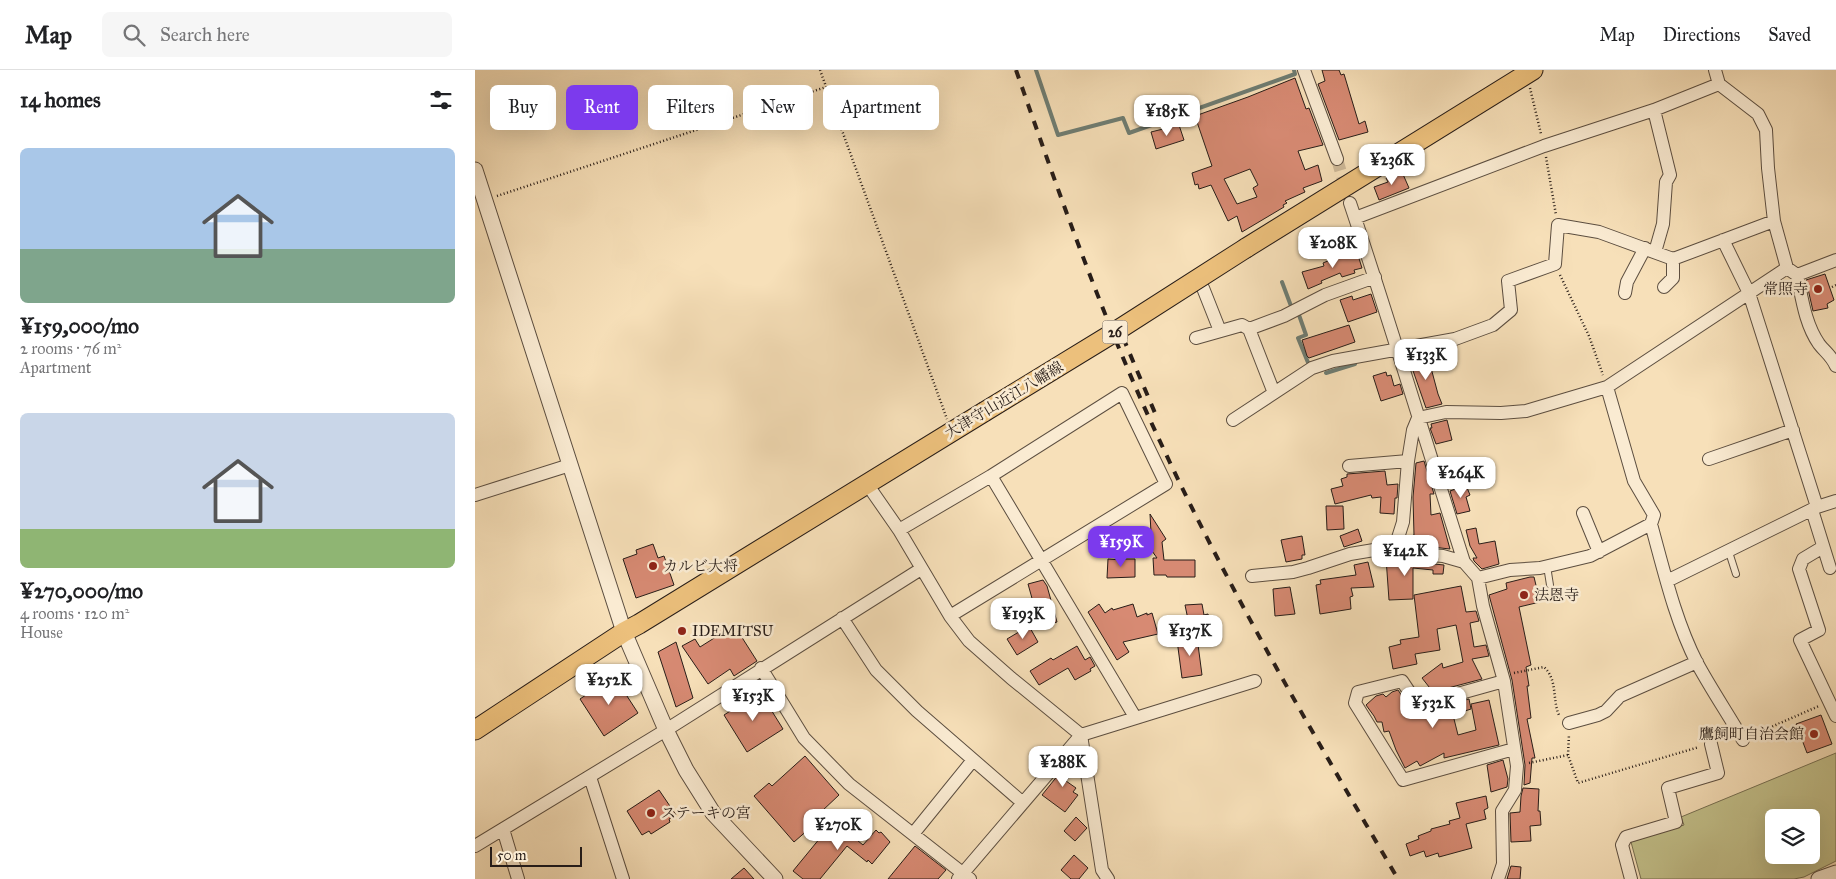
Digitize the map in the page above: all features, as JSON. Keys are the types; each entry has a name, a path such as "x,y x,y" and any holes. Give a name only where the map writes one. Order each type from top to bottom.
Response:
{"main road":[{"name":"大津守山近江八幡線","path":"475,730 624,632 1110,335 1246,248 1533,70"}],"street":[{"path":"1304,70 1337,159"},
{"path":"1716,70 1719,84 1758,114 1767,130 1768,168 1774,222 1792,271 1806,318 1819,344 1831,356 1836,366"},
{"path":"1355,218 1544,146 1654,110 1719,84"},
{"path":"1625,293 1627,282 1650,250 1663,224 1666,182 1670,175 1654,110"},
{"path":"475,170 480,193 624,632 666,730 686,770 713,813 775,879"},
{"path":"1350,203 1464,562 1479,578 1483,606 1503,678 1517,766 1515,790 1501,811 1503,864 1498,879"},
{"path":"1233,420 1312,368 1333,361 1455,339 1493,325 1511,310 1508,281 1555,264 1558,225 1599,232 1673,259 1774,222"},
{"path":"1723,240 1749,293 1793,430 1830,568"},
{"path":"1663,287 1670,283 1673,278 1673,259"},
{"path":"1417,418 1446,412 1501,413 1526,411 1607,387 1749,293 1792,271 1836,260"},
{"path":"1249,329 1284,316 1325,295 1375,277"},
{"path":"1203,288 1220,331"},
{"path":"1196,338 1242,325 1249,329 1274,393"},
{"path":"1607,387 1634,480 1654,515 1651,524 1678,616 1697,662 1743,740"},
{"path":"899,530 991,476 1122,393 1165,484 950,616"},
{"path":"1392,547 1397,541 1403,522 1407,461 1417,418"},
{"path":"1709,459 1793,430"},
{"path":"1349,466 1407,461"},
{"path":"475,495 570,465"},
{"path":"991,476 1135,717"},
{"path":"867,484 899,530 950,616 969,641 1081,735 1101,876"},
{"path":"1667,581 1728,549 1814,508 1836,500"},
{"path":"1583,513 1599,552"},
{"path":"1479,578 1510,570 1547,566 1590,556 1651,524"},
{"path":"1252,576 1293,572 1350,554 1392,547 1405,553 1443,556 1464,562"},
{"path":"1823,547 1803,559 1799,569 1819,630 1800,640 1836,716"},
{"path":"475,846 666,730 761,668 921,569"},
{"path":"841,618 876,670 917,711 1023,803"},
{"path":"1569,723 1598,715 1606,711 1619,696 1697,662"},
{"path":"761,668 804,738 849,784 964,877 1023,803 1081,735 1255,681"},
{"path":"1503,678 1419,705 1402,681 1358,692 1355,703 1403,780 1514,749"},
{"path":"1631,879 1622,845 1625,837 1676,822 1668,788 1718,773 1711,744"},
{"path":"913,834 973,760"},
{"path":"590,776 623,879"},
{"path":"503,829 518,879"},
{"path":"1819,879 1836,872"}],"lane":[{"path":"1728,549 1735,574"},
{"path":"1547,566 1550,585"}],"path":[{"path":"820,70 825,85"},
{"path":"480,193 823,88"},
{"path":"842,130 952,432"},
{"path":"1555,264 1589,336 1607,387"},
{"path":"1503,678 1544,668 1548,671 1553,680 1558,712 1569,723 1568,755 1578,783 1711,744"},
{"path":"1743,740 1829,701"},
{"path":"1517,766 1568,755"}],"shaded area":[{"path":"1836,753 1836,861 1804,877 1794,879 1641,879 1631,842 1684,825 1681,817"}],"building":[{"path":"1322,70 1339,70 1341,75 1344,74 1359,124 1365,121 1368,132 1339,140 1318,84 1325,81"},
{"path":"1295,78 1306,109 1309,108 1323,145 1298,151 1305,170 1318,165 1322,181 1303,188 1305,192 1285,201 1287,203 1283,205 1284,207 1242,232 1237,216 1228,221 1211,185 1199,189 1198,184 1195,185 1192,173 1212,166 1195,116","holes":["1250,169 1258,185 1253,188 1257,197 1237,204 1224,179"]},
{"path":"1179,125 1184,140 1156,149 1151,132"},
{"path":"1402,172 1409,188 1379,200 1374,187 1388,182 1386,178"},
{"path":"1356,249 1362,268 1354,270 1355,273 1342,277 1340,273 1308,289 1302,272 1324,266 1323,263"},
{"name":"常照寺","path":"1825,274 1834,300 1827,304 1828,308 1813,311 1806,280"},
{"path":"1371,294 1377,312 1348,322 1340,300 1352,296 1353,300"},
{"path":"1349,325 1355,342 1309,358 1307,356 1302,340"},
{"path":"1427,353 1442,404 1426,408 1410,362 1416,360 1415,356"},
{"path":"1386,372 1387,376 1391,375 1394,386 1400,384 1403,394 1381,401 1373,376"},
{"path":"1447,420 1452,440 1436,444 1430,428 1432,428 1431,424"},
{"path":"1424,461 1434,494 1430,494 1431,515 1440,513 1450,549 1405,544 1406,539 1411,539 1411,536 1414,535 1413,497 1416,463"},
{"path":"1385,471 1387,485 1398,484 1394,514 1380,513 1381,497 1372,498 1371,495 1335,504 1331,489 1343,486 1341,479 1347,477 1347,474"},
{"path":"1466,485 1470,495 1466,497 1470,511 1457,514 1450,491"},
{"path":"1326,506 1343,506 1344,529 1327,530"},
{"path":"1150,514 1166,539 1162,542 1164,560 1195,560 1195,577 1154,575 1153,558 1157,558 1152,551"},
{"path":"1476,528 1479,544 1495,541 1499,564 1482,569 1474,561 1473,558 1477,558 1470,546 1466,530"},
{"path":"1358,529 1362,541 1344,547 1340,536"},
{"path":"1302,536 1305,555 1302,555 1302,559 1286,562 1281,540"},
{"path":"653,544 658,558 664,556 674,585 636,598 623,559 637,554 636,550"},
{"path":"1393,556 1405,561 1444,565 1443,574 1433,574 1433,570 1413,568 1413,599 1389,600 1386,558 1393,558"},
{"path":"1108,559 1135,559 1135,577 1107,578"},
{"path":"1368,562 1374,587 1351,588 1353,596 1350,597 1351,609 1320,614 1316,585 1321,584 1320,580 1356,575 1354,565"},
{"path":"1534,577 1540,602 1519,607 1531,665 1526,667 1531,718 1527,719 1535,758 1532,758 1530,783 1524,785 1525,765 1512,680 1489,595 1507,589 1506,583"},
{"path":"1043,580 1047,586 1057,622 1040,627 1028,584"},
{"path":"1461,586 1466,612 1476,611 1479,621 1470,623 1474,647 1486,645 1489,656 1472,659 1482,679 1433,692 1422,678 1442,663 1443,668 1463,662 1456,625 1437,629 1440,650 1415,654 1417,664 1393,669 1389,647 1401,644 1400,640 1419,637 1414,595"},
{"path":"1290,587 1295,614 1275,616 1273,589"},
{"path":"1099,604 1105,613 1112,608 1113,610 1133,604 1137,617 1152,613 1158,634 1123,642 1129,652 1117,660 1088,612"},
{"path":"1202,604 1204,615 1208,614 1210,625 1207,626 1207,631 1191,634 1185,605"},
{"path":"726,624 729,629 734,625 757,661 734,676 730,669 708,684 682,646 695,639 700,647 719,635 716,631"},
{"path":"1029,626 1038,642 1017,655 1007,639"},
{"path":"1197,637 1202,675 1182,678 1177,640"},
{"path":"676,642 693,698 676,707 658,652"},
{"path":"1077,646 1085,660 1090,657 1095,666 1090,669 1091,671 1075,680 1068,668 1039,685 1030,671 1051,658 1053,660"},
{"path":"614,676 638,713 604,736 580,699"},
{"path":"1398,690 1411,712 1420,713 1469,699 1471,709 1453,715 1458,735 1476,730 1471,704 1489,700 1499,745 1444,758 1444,753 1420,766 1417,761 1405,768 1389,731 1384,732 1382,722 1377,722 1366,705 1376,696 1383,694 1386,697"},
{"path":"760,692 783,729 747,752 724,715"},
{"name":"鷹飼町自治会館","path":"1821,715 1832,744 1807,753 1796,724"},
{"path":"805,756 839,795 822,811 826,814 794,842 754,796 769,783 772,786"},
{"path":"1071,759 1078,766 1066,781 1076,788 1073,792 1078,795 1065,812 1042,795"},
{"path":"1503,760 1508,779 1507,787 1491,792 1487,765"},
{"path":"1523,788 1539,789 1538,811 1540,811 1541,825 1530,826 1531,841 1511,842 1510,813 1520,812"},
{"name":"ステーキの宮","path":"659,790 676,815 669,819 670,822 651,834 649,831 642,835 627,811"},
{"path":"1486,796 1488,808 1484,810 1486,819 1466,824 1472,848 1439,857 1438,853 1426,857 1424,851 1410,856 1406,844 1419,839 1418,836 1431,831 1431,829 1450,824 1449,821 1460,818 1456,803"},
{"path":"1076,817 1087,828 1075,841 1064,831"},
{"path":"834,821 863,845 876,830 879,833 881,832 890,842 872,864 847,846 820,879 803,879 793,871"},
{"path":"915,846 946,870 938,879 888,879"},
{"path":"1074,855 1088,868 1079,879 1071,879 1061,870"},
{"path":"1511,866 1521,867 1520,879 1507,879"},
{"path":"744,868 754,879 731,879"}],"waterway":[{"path":"1036,70 1058,135 1123,118 1129,133 1295,74 1294,70"},
{"path":"1282,282 1291,306"},
{"path":"1299,315 1306,335 1298,338 1309,365"},
{"path":"1326,373 1355,364"}],"tunnel":[{"path":"1337,159 1347,193"}],"railway":[{"path":"1016,70 1067,215 1104,311 1165,452 1247,615 1398,879"},
{"path":"1116,321 1155,413"}],"place":[{"name":"常照寺","path":"1818,289"},
{"name":"カルビ大将","path":"653,566"},
{"name":"法恩寺","path":"1524,595"},
{"name":"IDEMITSU","path":"682,631"},
{"name":"鷹飼町自治会館","path":"1814,734"},
{"name":"ステーキの宮","path":"651,813"}]}
